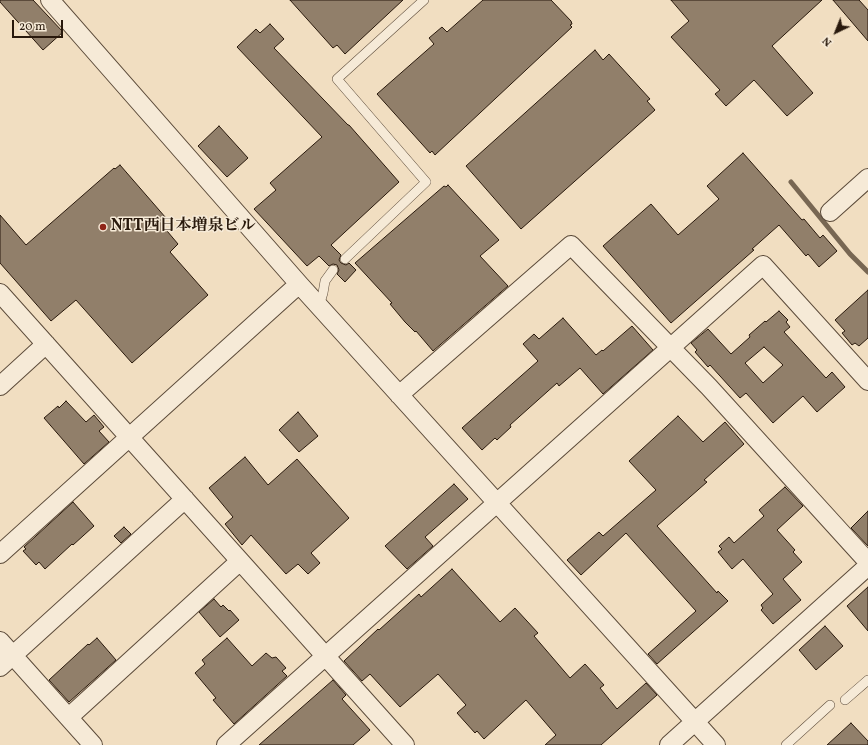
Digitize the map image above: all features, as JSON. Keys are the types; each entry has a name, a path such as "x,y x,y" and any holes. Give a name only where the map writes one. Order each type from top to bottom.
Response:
{"street":[{"path":"50,0 299,284 716,745"},
{"path":"830,212 868,178"},
{"path":"399,395 571,245 709,387 868,562"},
{"path":"226,745 763,265 868,381"},
{"path":"0,554 299,284"},
{"path":"0,293 405,745"},
{"path":"0,386 46,344"},
{"path":"6,661 185,499"},
{"path":"69,717 240,561"},
{"path":"669,745 868,566"},
{"path":"0,641 6,661 69,717 93,745"}],"lane":[{"path":"344,259 426,182 337,79 424,0"},
{"path":"319,306 325,281 333,270"},
{"path":"844,700 868,680"},
{"path":"786,745 830,705"}],"building":[{"path":"0,0 33,0 63,32 43,50 0,2"},
{"path":"290,0 403,0 345,54 337,45 333,48"},
{"path":"483,0 551,0 571,21 572,24 570,25 572,27 435,155 432,151 430,153 377,94 434,44 429,38 442,27 447,32"},
{"path":"671,0 822,0 772,46 813,93 787,116 754,80 726,106 715,94 720,90 671,37 689,21"},
{"path":"833,0 859,0 868,10 868,41"},
{"path":"270,24 284,39 274,48 349,125 399,182 331,245 341,255 339,260 341,263 346,265 349,263 356,270 345,282 337,274 339,270 337,265 333,264 329,266 319,256 307,266 254,209 276,190 270,183 322,137 237,47 256,29 260,33"},
{"path":"595,50 603,60 609,54 650,99 647,101 655,110 521,229 466,166"},
{"path":"219,126 248,158 227,177 198,146"},
{"path":"743,153 802,220 804,219 820,238 823,235 837,251 819,267 808,254 806,256 779,225 752,249 754,250 671,323 603,246 651,204 678,235 719,199 707,186"},
{"path":"120,165 166,218 162,222 162,225 178,244 170,252 208,295 132,363 76,300 51,321 0,263 0,215 26,245 114,168 115,169"},
{"path":"448,185 499,240 480,256 508,286 433,351 416,331 415,332 405,322 390,304 392,303 355,263 444,186 446,187"},
{"path":"868,290 868,338 859,346 855,343 852,345 842,333 845,331 835,320"},
{"path":"779,311 788,320 786,322 790,327 784,332 826,378 832,372 845,387 817,412 803,396 773,423 746,393 740,398 710,365 708,367 695,352 697,350 691,343 708,329 731,354 750,337 749,335 765,321 766,322","holes":["764,347 783,365 763,383 745,363"]},
{"path":"563,318 596,355 602,350 603,351 632,326 653,350 603,394 580,368 559,386 557,383 510,425 511,427 497,440 495,438 482,450 462,428 538,361 523,344 534,334 539,339"},
{"path":"66,401 86,422 94,415 104,427 99,431 109,442 84,464 44,418 58,406 59,408"},
{"path":"298,412 318,436 299,452 279,430"},
{"path":"678,416 703,442 725,422 744,444 704,480 707,482 657,526 717,593 718,591 728,601 657,664 648,654 696,611 626,533 581,575 567,560 599,532 603,536 656,490 629,461"},
{"path":"245,457 268,485 297,459 349,518 311,553 320,563 308,574 298,564 286,574 251,535 242,545 225,524 233,517 209,488"},
{"path":"454,484 468,499 425,537 433,546 407,569 385,546"},
{"path":"785,487 803,506 777,530 795,550 793,552 802,562 783,579 801,600 773,624 761,610 763,608 761,605 773,594 743,559 732,569 718,552 722,549 719,546 729,537 734,543 764,516 759,510"},
{"path":"73,502 94,526 45,569 39,562 36,565 23,551 26,549 24,547"},
{"path":"868,511 868,546 851,528"},
{"path":"124,527 131,534 121,543 114,536"},
{"path":"452,569 500,622 515,608 538,633 534,636 570,678 585,664 604,685 600,688 617,709 646,683 657,695 601,745 545,745 556,735 526,700 484,739 477,731 475,733 457,713 466,705 438,674 400,707 370,674 362,681 344,661 378,629 379,630 419,594 421,597"},
{"path":"868,587 868,631 847,606"},
{"path":"214,599 221,607 223,605 229,611 230,610 239,620 220,637 199,612"},
{"path":"825,626 843,646 816,670 799,650"},
{"path":"97,638 116,660 69,702 49,680 88,644 89,645"},
{"path":"227,638 252,666 266,653 272,658 276,657 286,668 282,671 287,676 234,724 213,700 216,698 195,673 205,664 202,660"},
{"path":"333,680 346,695 342,699 370,730 353,745 259,745"},
{"path":"851,723 868,741 868,745 827,745"}],"waterway":[{"path":"791,182 850,254 868,272"}],"place":[{"name":"NTT西日本増泉ビル","path":"103,227"}]}
